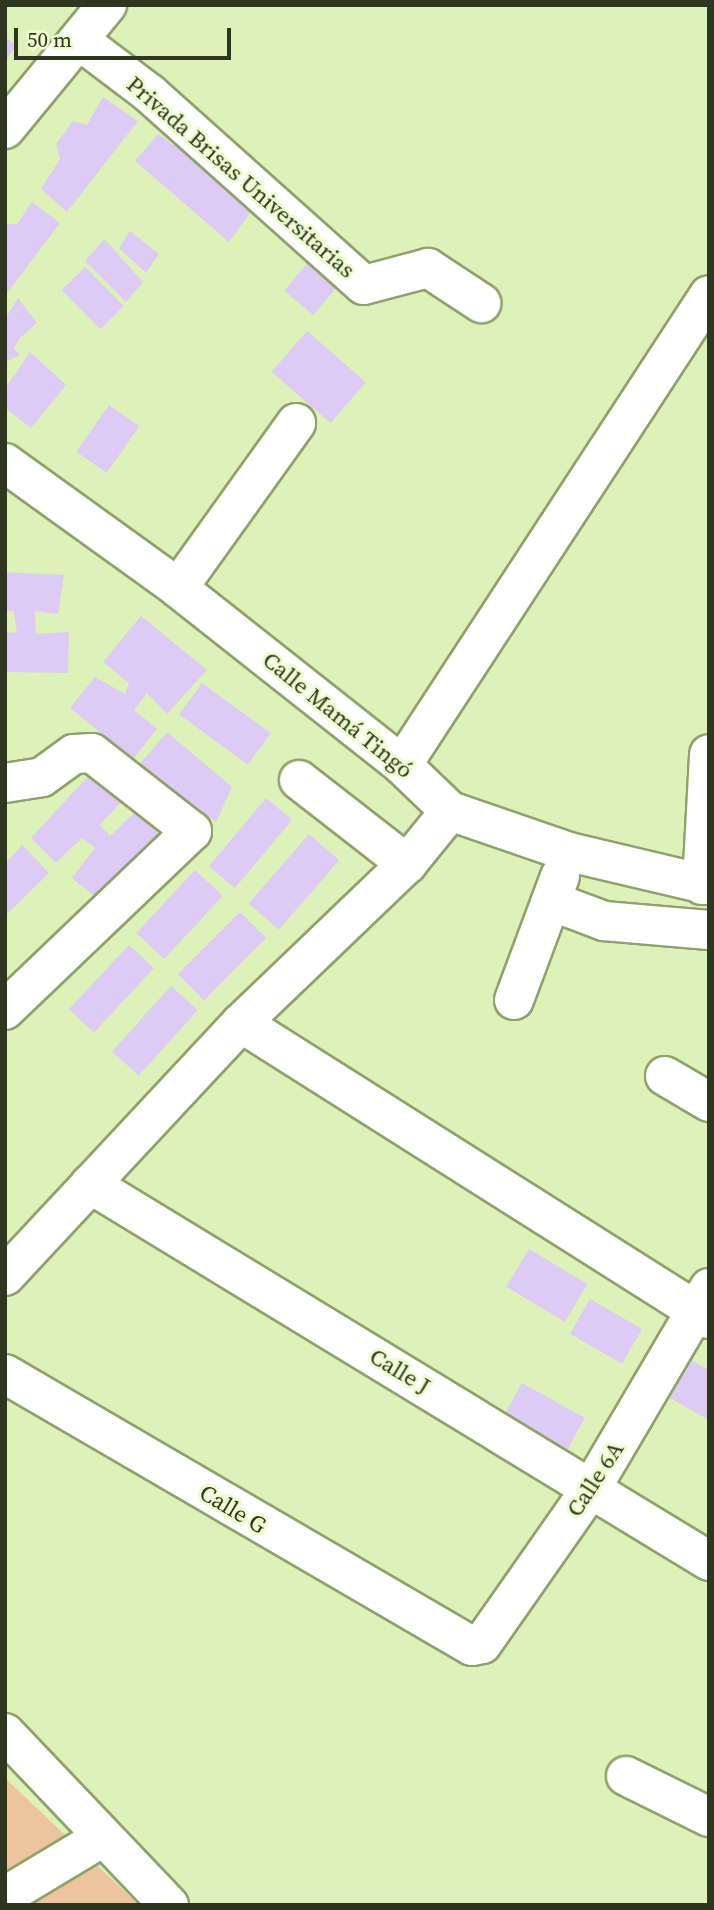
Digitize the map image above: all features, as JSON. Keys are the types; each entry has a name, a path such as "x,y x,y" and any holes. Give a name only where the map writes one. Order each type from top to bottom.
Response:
{"street":[{"path":"5,129 107,5"},
{"name":"Privada Brisas Universitarias","path":"79,40 149,93 363,285 428,268 481,303"},
{"path":"402,765 705,314"},
{"path":"178,588 296,423"},
{"name":"Calle Mamá Tingó","path":"15,477 178,588 402,765 450,811 569,852 706,885"},
{"path":"5,783 41,777 74,754 92,753 192,831 5,1010"},
{"path":"706,885 709,754"},
{"path":"299,780 407,864"},
{"path":"6,1275 241,1023 407,864 450,811"},
{"path":"514,1000 569,852"},
{"path":"551,901 604,921 709,930"},
{"path":"241,1023 705,1306"},
{"path":"665,1076 709,1102"},
{"name":"Calle J","path":"90,1184 592,1487 709,1561"},
{"name":"Calle 6A","path":"461,1644 482,1644 592,1487 705,1306"},
{"name":"Calle G","path":"5,1374 461,1644"},
{"path":"5,1733 169,1905"},
{"path":"626,1776 709,1816"},
{"path":"5,1896 103,1837"}],"shaded area":[{"path":"5,1778 139,1905 5,1905"}],"building":[{"path":"5,37 16,45 5,62"},
{"path":"103,97 138,121 67,212 41,189 60,159 56,144 73,121 87,125"},
{"path":"158,134 191,157 208,157 253,209 229,242 135,161"},
{"path":"32,202 60,223 5,296 5,224 17,224"},
{"path":"130,231 159,254 146,273 119,248"},
{"path":"104,239 143,282 126,302 85,261"},
{"path":"310,260 339,284 313,315 284,291"},
{"path":"85,267 124,306 101,329 62,290"},
{"path":"18,298 37,323 20,338 14,349 20,355 5,362 5,319"},
{"path":"307,331 366,382 330,423 272,372"},
{"path":"30,352 66,385 31,428 5,408 5,389"},
{"path":"109,405 139,426 107,473 76,452"},
{"path":"5,572 64,575 58,614 35,611 36,634 69,632 68,673 5,672 5,632 17,633 14,611 5,610"},
{"path":"141,616 207,670 167,714 147,693 134,710 157,729 133,759 70,708 95,677 125,694 129,683 103,662"},
{"path":"202,683 271,733 248,765 179,715"},
{"path":"167,732 232,787 216,822 139,765"},
{"path":"90,774 122,801 100,825 110,836 136,811 164,839 102,902 72,878 95,848 82,838 56,863 31,838"},
{"path":"266,798 292,820 235,888 209,866"},
{"path":"309,834 339,860 279,930 249,903"},
{"path":"22,845 49,873 5,916 5,864"},
{"path":"195,870 223,896 164,959 136,933"},
{"path":"240,912 266,938 204,1000 178,974"},
{"path":"129,945 154,968 94,1033 69,1009"},
{"path":"171,986 198,1010 139,1075 112,1051"},
{"path":"529,1249 587,1284 565,1322 506,1287"},
{"path":"590,1299 642,1329 622,1364 570,1334"},
{"path":"691,1360 709,1370 709,1420 670,1398"},
{"path":"522,1383 585,1418 568,1449 505,1414"}]}
